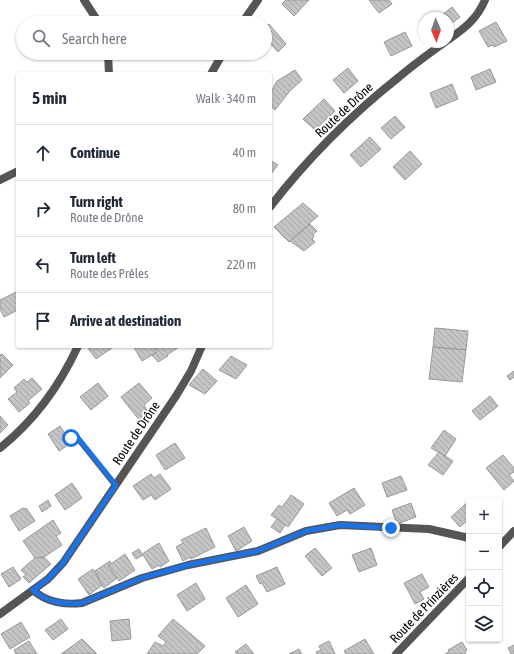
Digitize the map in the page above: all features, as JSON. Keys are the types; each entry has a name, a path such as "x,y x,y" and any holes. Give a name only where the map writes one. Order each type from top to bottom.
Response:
{"street":[{"path":"84,0 94,16"},
{"path":"247,16 258,0"},
{"path":"454,35 478,15 485,0"},
{"name":"Route de Drône","path":"272,205 312,157 353,116 400,75 437,48"},
{"path":"108,60 109,72"},
{"path":"211,72 219,60"},
{"path":"0,180 16,172"},
{"path":"0,448 23,427 54,389 71,362 77,348"},
{"name":"Route de Drône","path":"0,614 48,579 63,563 176,396 191,371 201,348"},
{"path":"33,590 44,599 74,604 82,603 142,578 188,565 258,551 306,531 340,525 429,529 466,537"},
{"path":"502,544 514,531"},
{"path":"502,537 508,538"},
{"name":"Route de Prinzières","path":"396,654 466,581"}],"lane":[{"path":"71,438 75,434 116,485"}],"building":[{"path":"286,0 309,0 294,16 282,4"},
{"path":"369,0 389,0 392,4 379,13"},
{"path":"452,7 460,17 454,22 454,12 446,12"},
{"path":"496,22 507,41 494,47 493,45 488,47 479,31"},
{"path":"272,28 286,44 278,52 272,46"},
{"path":"405,32 412,46 391,56 384,42"},
{"path":"348,68 358,81 344,93 333,80"},
{"path":"490,69 496,82 476,90 471,77"},
{"path":"295,70 302,80 289,92 275,110 272,108 272,90 277,81"},
{"path":"452,84 458,99 436,108 430,93"},
{"path":"324,99 335,111 315,130 303,119"},
{"path":"395,116 405,127 391,139 381,128"},
{"path":"370,137 381,149 361,167 350,155"},
{"path":"410,151 422,164 405,180 393,167"},
{"path":"272,161 278,165 272,172"},
{"path":"303,203 318,216 289,242 274,227"},
{"path":"310,224 317,231 313,234 314,237 312,239 315,242 304,251 290,241"},
{"path":"16,292 16,311 4,317 0,309 0,300"},
{"path":"435,328 468,331 466,350 433,347"},
{"path":"433,347 466,350 462,382 429,379"},
{"path":"88,348 112,348 96,359"},
{"path":"134,348 154,348 157,352 142,361"},
{"path":"178,348 158,362 152,355 157,352 154,349"},
{"path":"2,354 13,365 0,378 0,355"},
{"path":"231,356 247,365 236,379 219,370"},
{"path":"203,369 217,381 205,394 189,385"},
{"path":"514,371 514,377 510,380 507,376"},
{"path":"32,378 42,389 28,401 30,403 19,412 8,399 17,392 14,388 24,379 27,382"},
{"path":"98,383 108,396 91,410 80,397"},
{"path":"139,383 152,398 144,405 149,414 140,421 121,397"},
{"path":"490,396 498,406 480,420 472,411"},
{"path":"0,416 8,425 0,433"},
{"path":"60,426 71,443 59,451 48,434"},
{"path":"444,430 456,439 445,456 431,448"},
{"path":"175,443 185,458 165,470 156,455"},
{"path":"439,452 453,461 443,475 428,465"},
{"path":"503,455 514,468 514,472 509,475 514,481 504,490 486,468"},
{"path":"151,474 154,478 160,474 171,489 155,500 151,495 143,500 133,486"},
{"path":"401,476 407,490 387,497 382,483"},
{"path":"72,483 82,498 65,510 55,495"},
{"path":"354,488 365,505 350,514 347,510 337,516 329,503"},
{"path":"291,495 304,504 288,527 271,515 279,505 282,507"},
{"path":"48,500 51,506 42,512 39,506"},
{"path":"411,503 416,517 397,524 392,510"},
{"path":"466,504 466,522 460,527 451,517"},
{"path":"23,508 27,509 35,521 19,531 10,516"},
{"path":"277,519 285,525 280,533 271,527"},
{"path":"53,520 61,533 56,536 62,545 44,557 35,558 23,541"},
{"path":"244,527 252,541 236,551 228,536"},
{"path":"206,528 215,547 191,559 190,557 183,561 176,547 183,543 181,540"},
{"path":"159,543 169,561 160,567 159,565 152,569 143,555 136,559 132,553 139,549 142,554"},
{"path":"315,548 332,568 322,576 305,556"},
{"path":"371,548 377,565 359,572 352,555"},
{"path":"125,554 135,570 119,581 108,566"},
{"path":"44,557 51,564 29,583 23,577 26,575 21,570 35,558"},
{"path":"110,561 111,564 108,566 117,578 104,588 95,571"},
{"path":"13,567 21,579 9,587 1,574"},
{"path":"277,567 285,584 267,592 262,583 260,584 256,576"},
{"path":"93,569 102,585 89,595 78,579"},
{"path":"422,574 429,587 420,592 424,599 415,604 404,583"},
{"path":"196,583 205,599 187,611 177,595"},
{"path":"246,585 258,604 238,617 226,598"},
{"path":"61,619 68,629 53,640 45,630"},
{"path":"129,619 131,639 112,641 110,621"},
{"path":"173,619 205,646 197,654 147,654 155,642 163,646 166,642 158,636"},
{"path":"21,622 30,637 10,649 1,634"},
{"path":"82,639 97,654 61,654"},
{"path":"365,639 374,654 346,654 344,651"},
{"path":"29,641 37,654 16,654 14,650"},
{"path":"329,641 335,654 317,654 316,652 321,650 319,646"},
{"path":"462,642 467,650 465,652 466,654 445,654 450,651 448,650"},
{"path":"246,644 254,654 237,654 235,652"},
{"path":"514,645 514,654 511,654 508,648"},
{"path":"299,649 302,654 289,654"}],"route":[{"path":"71,438 75,434 111,481 116,485 63,563 48,579 33,590 44,599 74,604 82,603 142,578 188,565 258,551 306,531 340,525 391,528"}]}
